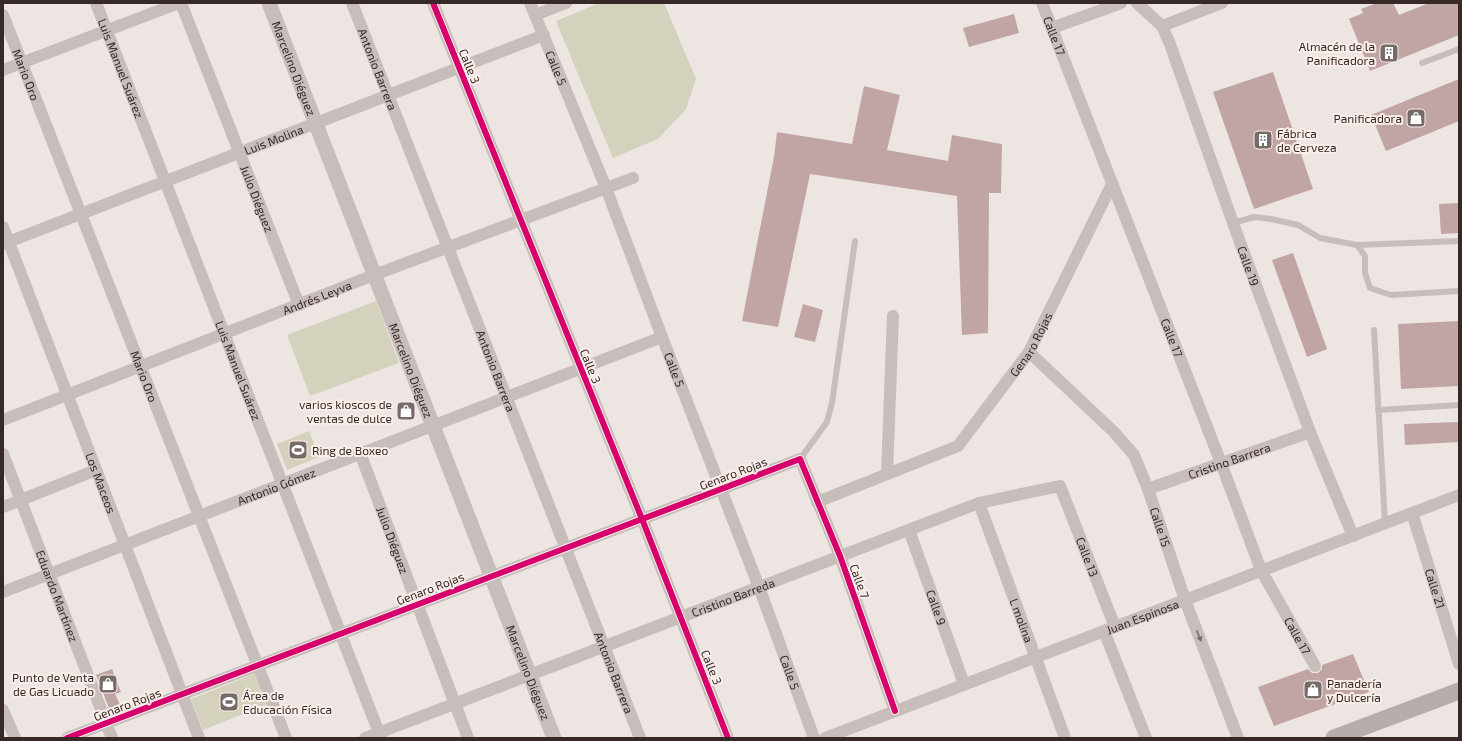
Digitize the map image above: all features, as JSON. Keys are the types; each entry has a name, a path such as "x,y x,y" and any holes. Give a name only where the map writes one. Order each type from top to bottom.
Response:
{"main road":[{"path":"1334,738 1459,691"}],"street":[{"name":"Luis Manuel Suárez","path":"96,3 380,735"},
{"path":"3,70 180,3"},
{"name":"Julio Diéguez","path":"180,3 299,305"},
{"name":"Marcelino Diéguez","path":"269,3 554,738"},
{"name":"Antonio Barrera","path":"352,3 640,738"},
{"name":"Calle 3","path":"433,3 642,519 728,738"},
{"name":"Calle 5","path":"530,3 606,188 759,587 814,738"},
{"path":"535,15 566,3"},
{"name":"Calle 17","path":"1042,3 1221,463 1261,570 1315,666"},
{"path":"1052,28 1121,3"},
{"name":"Calle 19","path":"1137,3 1162,26 1170,44 1233,223 1310,432 1353,536"},
{"path":"1162,26 1222,3"},
{"name":"Mario Oro","path":"3,15 286,738"},
{"name":"Luis Molina","path":"6,243 460,69 544,35"},
{"name":"Andrés Leyva","path":"3,420 374,275 633,178"},
{"name":"Genaro Rojas","path":"817,502 958,446 1028,352 1112,184"},
{"name":"Los Maceos","path":"3,227 6,243 67,395 200,738"},
{"path":"887,474 893,316"},
{"name":"Antonio Gómez","path":"3,592 662,337"},
{"name":"Calle 15","path":"1028,352 1119,438 1134,455 1148,489 1185,600 1238,738"},
{"name":"Cristino Barrera","path":"1148,489 1310,432"},
{"name":"Julio Diéguez","path":"360,453 468,738"},
{"name":"Eduardo Martínez","path":"3,454 112,738"},
{"name":"Genaro Rojas","path":"67,738 800,459"},
{"name":"Calle 7","path":"800,459 840,556 895,711"},
{"path":"3,507 96,470"},
{"name":"Cristino Barreda","path":"365,738 380,735 455,703 979,503 1060,486"},
{"name":"Calle 13","path":"1060,486 1146,738"},
{"name":"Juan Espinosa","path":"825,738 1459,495"},
{"name":"L molina","path":"979,503 1065,738"},
{"name":"Calle 21","path":"1412,513 1459,664"},
{"name":"Calle 9","path":"909,530 964,684"},
{"path":"3,710 15,738"}],"lane":[{"path":"1422,63 1459,49"},
{"path":"1233,223 1254,217 1271,219 1298,225 1320,238 1357,245 1459,241"},
{"path":"800,459 827,422 832,403 855,241"},
{"path":"1357,245 1365,256 1365,273 1370,288 1391,294 1459,291"},
{"path":"1374,330 1385,523"},
{"path":"1378,410 1459,405"}],"shaded area":[{"path":"599,3 664,3 696,79 686,109 658,139 613,158 556,21"},
{"path":"376,301 399,363 310,396 287,335"},
{"name":"Ring de Boxeo","path":"309,431 319,457 287,470 277,444"},
{"name":"Área de Educación Física","path":"254,674 266,705 203,730 191,699"}],"building":[{"name":"Almacén de la Panificadora","path":"1377,3 1393,3 1399,15 1429,3 1459,3 1459,35 1370,71 1349,19 1363,13 1361,9"},
{"path":"1014,14 1019,33 969,47 963,28"},
{"name":"Fábrica de Cerveza","path":"1273,72 1313,189 1254,209 1213,92"},
{"name":"Panificadora","path":"1459,79 1459,121 1386,151 1371,115"},
{"path":"864,86 900,95 887,150 948,161 952,135 1002,144 1001,193 989,193 988,333 962,335 957,196 810,174 778,327 742,321 774,157 777,132 852,144"},
{"path":"1459,203 1459,233 1441,234 1439,204"},
{"path":"1293,253 1327,349 1307,357 1272,260"},
{"path":"803,304 823,310 815,342 794,337"},
{"path":"1459,321 1459,386 1401,389 1398,324"},
{"path":"1459,422 1459,442 1405,445 1404,424"},
{"name":"Panadería y Dulcería","path":"1353,654 1369,692 1274,726 1258,687 1308,669 1312,673 1318,673 1322,669 1322,665"},
{"name":"Punto de Venta de Gas Licuado","path":"112,669 121,692 115,694 122,709 111,713 96,675"}],"cycle path":[{"path":"433,3 642,519 728,738"},
{"path":"67,738 800,459 840,556 895,711"}],"place":[{"name":"Almacén de la Panificadora","path":"1389,53"},
{"name":"Panificadora","path":"1416,118"},
{"name":"Fábrica de Cerveza","path":"1263,140"},
{"name":"varios kioscos de ventas de dulce","path":"406,411"},
{"name":"Ring de Boxeo","path":"298,450"},
{"name":"Punto de Venta de Gas Licuado","path":"108,684"},
{"name":"Panadería y Dulcería","path":"1313,690"},
{"name":"Área de Educación Física","path":"229,702"}]}
